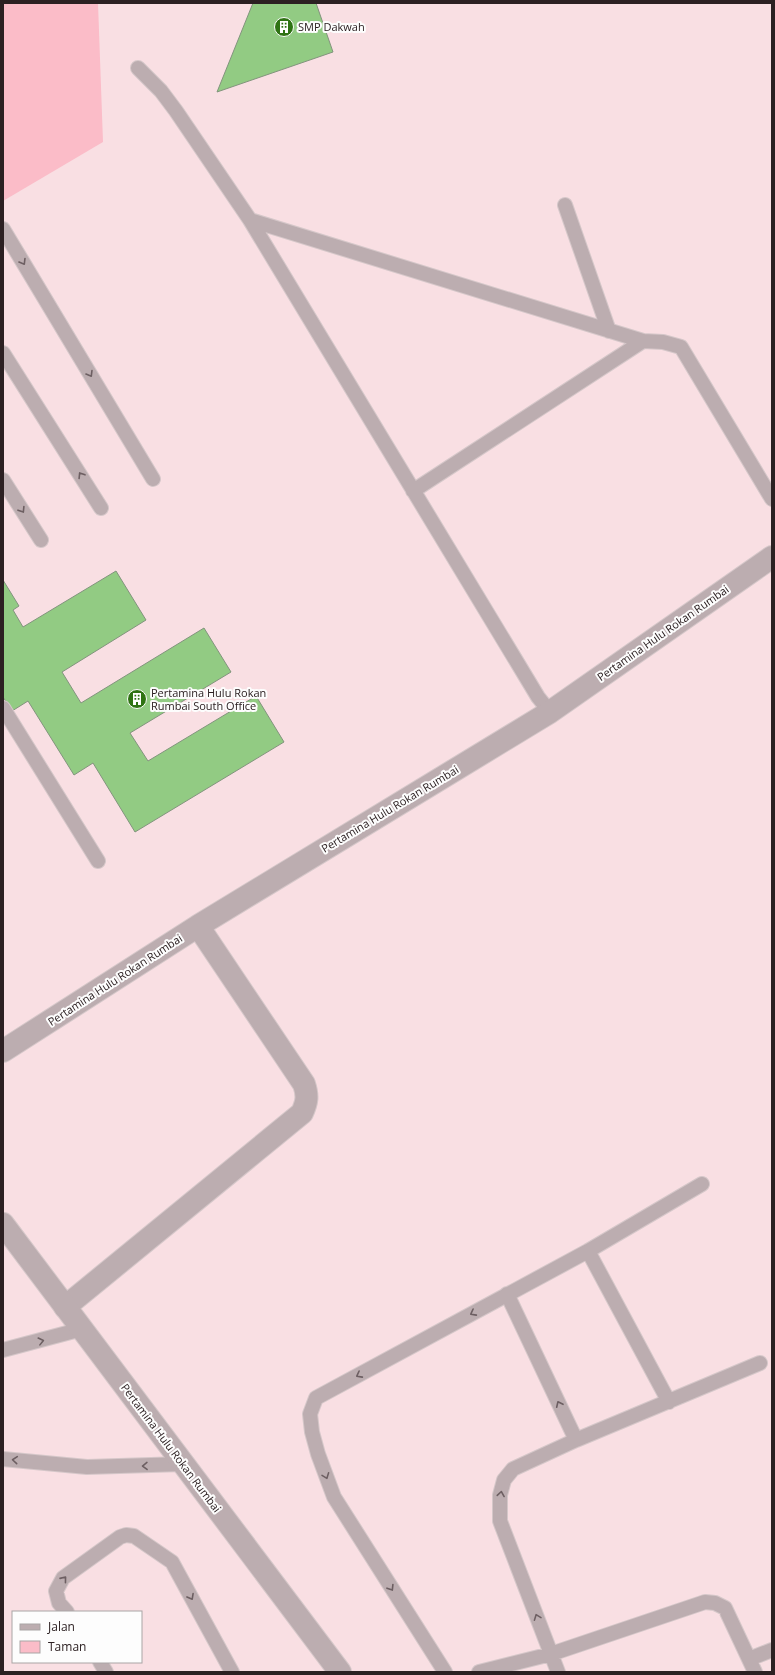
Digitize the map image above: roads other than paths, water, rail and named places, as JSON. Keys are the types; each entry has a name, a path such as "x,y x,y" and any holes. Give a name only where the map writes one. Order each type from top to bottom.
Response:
{"street":[{"name":"Pertamina Hulu Rokan Rumbai","path":"3,1052 198,926 550,712 772,557"},
{"path":"65,1307 302,1113 307,1102 307,1093 304,1084 198,926"},
{"name":"Pertamina Hulu Rokan Rumbai","path":"3,1224 340,1672"}],"lane":[{"path":"138,68 160,91 176,111 250,220 538,697 550,712"},
{"path":"565,205 610,331"},
{"path":"250,220 643,341 663,342 681,346 772,499"},
{"path":"3,229 154,479"},
{"path":"414,491 643,341"},
{"path":"3,353 102,508"},
{"path":"3,480 41,540"},
{"path":"3,708 98,862"},
{"path":"445,1672 334,1497 318,1454 312,1432 310,1414 316,1398 588,1251 702,1184"},
{"path":"588,1251 669,1402"},
{"path":"507,1294 576,1440"},
{"path":"3,1350 82,1329"},
{"path":"558,1672 500,1521 500,1495 504,1480 513,1469 576,1440 760,1363"},
{"path":"3,1459 87,1467 184,1464"},
{"path":"66,1611 59,1603 56,1591 62,1578 120,1538 126,1535 134,1536 172,1562 232,1672"},
{"path":"479,1672 551,1654 705,1602 715,1603 725,1608 755,1672"},
{"path":"749,1659 772,1650"},
{"path":"101,1663 106,1672"}],"place":[{"name":"SMP Dakwah","path":"284,27"},
{"name":"Pertamina Hulu Rokan Rumbai South Office","path":"137,699"}]}
